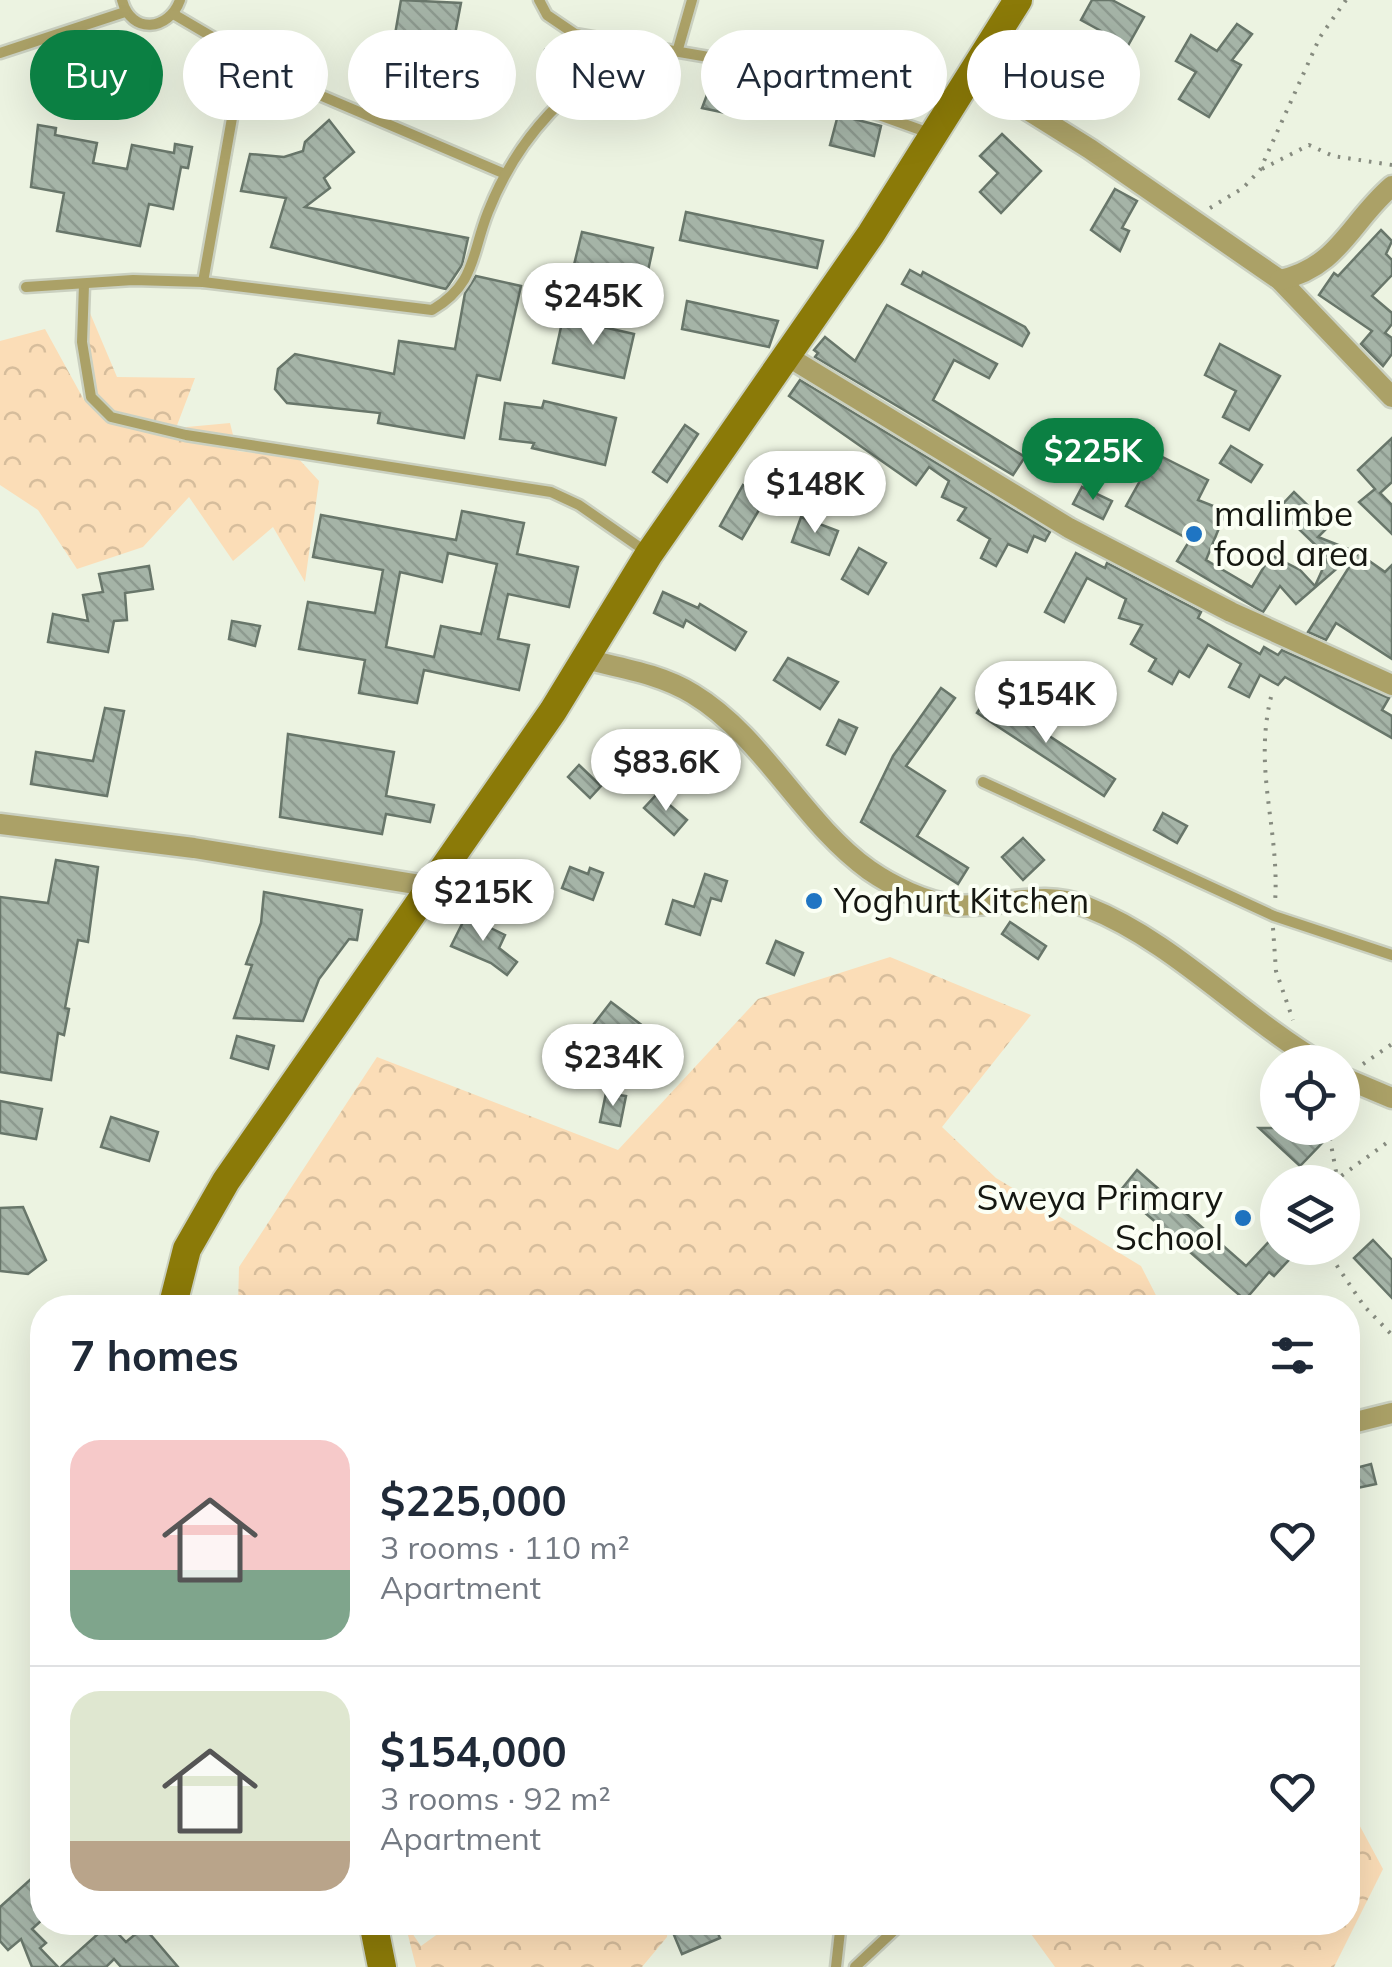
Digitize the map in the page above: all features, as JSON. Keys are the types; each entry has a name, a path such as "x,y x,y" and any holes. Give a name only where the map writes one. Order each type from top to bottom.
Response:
{"main road":[{"path":"999,30 1018,0"},
{"path":"175,1295 187,1249 226,1181 433,887 586,659 649,554 787,356 967,79"},
{"path":"376,1935 382,1967"}],"street":[{"path":"1042,120 1194,218 1280,280 1392,397"},
{"path":"1280,280 1308,274 1328,260 1392,186"},
{"path":"787,356 1069,528 1232,612 1392,684"},
{"path":"586,659 644,674 693,694 749,744 868,870 910,892 950,905 1028,896 1058,898 1088,907 1164,951 1295,1045"},
{"path":"0,824 194,848 433,887"},
{"path":"1360,1085 1392,1098"},
{"path":"1360,1421 1392,1412"}],"lane":[{"path":"0,53 124,6 140,25 159,26 175,15 180,0"},
{"path":"539,0 547,15 569,30"},
{"path":"681,39 692,0"},
{"path":"175,15 199,30"},
{"path":"681,51 780,77 934,134"},
{"path":"328,99 504,174"},
{"path":"203,282 232,120"},
{"path":"26,287 134,280 203,282 432,310 466,282 504,174 545,120"},
{"path":"84,285 82,342 91,397 110,417 186,435 552,492 580,506 649,554"},
{"path":"983,782 1274,916 1392,955"},
{"path":"836,1967 840,1935"},
{"path":"855,1967 889,1935"}],"path":[{"path":"1194,218 1244,188 1260,170 1320,37 1346,0"},
{"path":"1260,170 1309,146 1332,156 1392,165"},
{"path":"1271,697 1262,762 1276,845 1276,971 1294,1024"},
{"path":"1360,1067 1392,1044"},
{"path":"1356,1165 1392,1139"},
{"path":"1336,1265 1357,1295"},
{"path":"1360,1300 1392,1336"}],"green space":[{"path":"90,313 117,377 195,378 176,428 230,423 237,451 297,457 319,481 305,582 273,527 233,561 189,497 143,547 77,569 38,510 0,485 0,341 45,329 84,400"},
{"path":"890,957 1031,1015 942,1127 996,1178 1141,1266 1156,1295 238,1295 239,1267 377,1057 618,1150 758,999"},
{"path":"1360,1826 1383,1869 1360,1915"},
{"path":"408,1935 413,1935 421,1946 436,1935 667,1935 642,1967 416,1967"},
{"path":"1032,1935 1350,1935 1334,1967 1055,1967"}],"building":[{"path":"401,0 461,3 456,30 396,30"},
{"path":"1092,0 1112,0 1144,17 1137,30 1099,30 1081,20"},
{"path":"1237,24 1252,34 1232,60 1241,65 1209,117 1179,99 1196,72 1176,61 1191,35 1217,51"},
{"path":"329,120 354,152 324,178 330,188 305,207 468,238 462,265 446,289 271,247 286,198 241,191 250,154 284,157 303,151 305,142"},
{"path":"837,120 881,126 874,156 830,145"},
{"path":"38,125 56,128 55,135 97,143 93,163 127,169 132,145 174,153 175,144 192,147 188,168 181,167 173,209 149,204 140,246 57,231 64,193 31,187"},
{"path":"1002,134 1041,171 1001,213 980,192 998,173 980,156"},
{"path":"1115,189 1137,201 1122,228 1129,231 1120,251 1091,230"},
{"path":"686,212 823,241 817,268 680,240"},
{"path":"1381,230 1392,241 1386,254 1392,260 1392,275 1372,296 1392,313 1392,324 1385,333 1392,338 1392,354 1383,366 1361,344 1372,331 1319,295 1334,273 1338,276"},
{"path":"582,232 653,248 644,289 572,273"},
{"path":"910,270 921,276 923,272 1025,327 1029,333 1022,346 902,284"},
{"path":"476,276 521,286 500,380 477,375 464,438 378,423 380,413 287,403 275,389 278,369 295,354 394,374 399,341 455,349 465,293"},
{"path":"687,301 778,321 769,347 682,329"},
{"path":"887,305 997,364 989,378 954,360 933,400 1025,457 1013,475 815,357 818,353 814,350 825,337 855,361"},
{"path":"563,318 634,334 624,378 553,363"},
{"path":"1220,344 1280,376 1249,430 1223,417 1236,391 1205,375"},
{"path":"800,380 1050,532 1045,541 1034,536 1027,552 1008,544 996,566 981,558 990,539 958,520 966,508 942,497 949,481 929,467 916,485 789,396"},
{"path":"544,401 616,418 605,465 532,448 534,443 500,439 505,403 542,408"},
{"path":"685,425 698,434 667,482 653,472"},
{"path":"1109,430 1208,480 1198,500 1226,511 1206,560 1252,587 1271,555 1300,570 1315,586 1328,557 1278,509 1294,492 1329,526 1318,537 1356,552 1296,604 1280,586 1263,612 1177,561 1190,540 1126,506 1146,470 1103,448"},
{"path":"1392,438 1392,482 1380,493 1392,505 1392,534 1359,502 1375,489 1358,470"},
{"path":"1231,446 1262,465 1251,482 1220,463"},
{"path":"743,485 766,498 742,539 720,526"},
{"path":"1082,487 1112,501 1103,519 1073,504"},
{"path":"462,511 524,523 517,554 578,567 569,607 508,594 498,639 529,645 519,690 424,670 417,703 359,693 365,660 299,649 308,602 375,613 383,570 313,557 321,515 456,540","holes":["448,553 497,564 481,634 441,626 434,657 386,647 400,572 442,582"]},
{"path":"801,517 838,531 829,555 792,542"},
{"path":"859,548 886,563 868,594 842,579"},
{"path":"1076,553 1105,568 1107,563 1201,612 1198,618 1260,654 1264,647 1278,655 1282,650 1389,698 1382,710 1392,716 1392,738 1285,677 1278,685 1260,675 1249,697 1229,687 1241,664 1208,645 1189,677 1179,671 1172,684 1149,671 1156,659 1131,644 1142,625 1119,618 1126,599 1087,578 1064,622 1045,612"},
{"path":"1358,553 1385,572 1392,565 1392,659 1336,623 1326,640 1308,632"},
{"path":"149,566 153,589 125,593 127,620 114,621 108,652 48,642 53,614 88,621 83,595 103,592 99,574"},
{"path":"663,592 698,608 700,604 746,632 735,650 686,620 683,627 654,613"},
{"path":"232,621 260,626 255,646 229,639"},
{"path":"788,658 838,682 820,709 774,680"},
{"path":"941,688 955,698 906,766 945,791 917,836 968,868 958,884 861,822 893,756"},
{"path":"988,696 1115,779 1104,796 977,713"},
{"path":"105,708 124,711 107,796 31,784 36,752 93,761"},
{"path":"839,720 857,728 845,754 827,745"},
{"path":"288,734 394,752 386,796 434,805 430,822 386,814 382,834 280,817"},
{"path":"579,765 601,786 590,798 568,777"},
{"path":"657,794 687,820 674,835 644,808"},
{"path":"1163,813 1187,826 1177,843 1154,830"},
{"path":"1023,838 1044,860 1023,880 1002,857"},
{"path":"56,860 98,867 88,942 78,940 64,1035 58,1033 51,1080 0,1072 0,897 48,903"},
{"path":"570,867 588,874 590,868 603,873 593,900 562,888"},
{"path":"705,874 727,881 721,901 711,898 700,935 666,924 673,900 694,907"},
{"path":"264,892 362,910 357,940 349,939 319,979 303,1021 234,1018 252,965 246,964 261,923"},
{"path":"466,916 505,935 499,948 517,962 507,975 491,963 451,946"},
{"path":"1010,922 1046,946 1038,959 1002,934"},
{"path":"776,941 803,953 794,975 767,963"},
{"path":"611,1002 643,1026 632,1041 649,1054 635,1072 622,1062 626,1057 590,1029"},
{"path":"237,1036 274,1046 268,1069 231,1058"},
{"path":"606,1093 626,1096 620,1126 600,1122"},
{"path":"0,1101 42,1109 36,1139 0,1133"},
{"path":"111,1117 158,1132 149,1161 101,1147"},
{"path":"1277,1145 1320,1145 1299,1165"},
{"path":"1137,1170 1246,1266 1260,1251 1260,1265 1284,1265 1274,1276 1269,1272 1249,1295 1239,1295 1120,1191"},
{"path":"23,1207 46,1260 28,1274 0,1271 0,1208"},
{"path":"1373,1240 1392,1260 1392,1298 1360,1264 1360,1252"},
{"path":"1371,1464 1376,1484 1360,1487 1360,1467"},
{"path":"30,1880 30,1935 38,1935 46,1943 40,1948 58,1967 32,1967 21,1939 8,1950 0,1941 0,1907"},
{"path":"97,1935 119,1935 126,1942 134,1935 151,1935 178,1967 121,1967 114,1959 106,1967 61,1967"},
{"path":"674,1935 719,1935 720,1938 682,1954"}],"place":[{"name":"malimbe food area","path":"1194,534"},
{"name":"Yoghurt Kitchen","path":"814,901"},
{"name":"Sweya Primary School","path":"1243,1218"}]}
